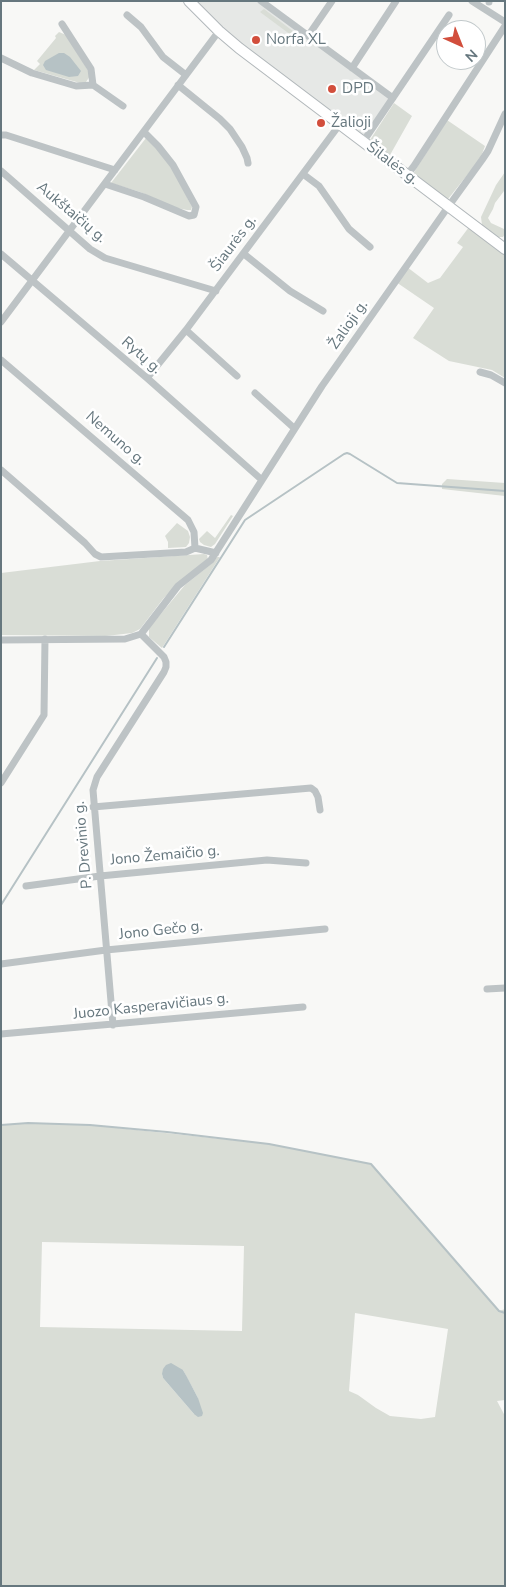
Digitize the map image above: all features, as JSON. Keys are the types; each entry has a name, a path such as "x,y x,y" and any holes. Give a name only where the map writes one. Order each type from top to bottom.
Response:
{"main road":[{"name":"Šilalės g.","path":"189,1 238,48 505,249"}],"street":[{"path":"308,36 332,1"},
{"path":"352,68 396,1"},
{"path":"406,175 414,166 505,24 472,1"},
{"path":"265,3 393,98"},
{"path":"127,15 141,27 162,57 186,75"},
{"path":"363,142 450,15"},
{"path":"62,24 90,69 93,85"},
{"path":"1,322 219,31"},
{"path":"1,58 32,73 76,86 93,85 123,106"},
{"path":"178,86 230,129 242,147 248,163"},
{"name":"Žalioji g.","path":"141,634 178,586 205,566 216,553 322,386 488,152 505,114"},
{"name":"Šiaurės g.","path":"146,378 216,291 340,124"},
{"path":"105,184 144,197 189,216 194,215 196,207 173,165 144,132"},
{"path":"1,135 115,170"},
{"name":"Aukštaičių g.","path":"1,171 90,249 105,258 216,291"},
{"path":"303,174 319,186 349,229 370,247"},
{"name":"Rytų g.","path":"1,254 262,480"},
{"path":"244,254 290,291 323,311"},
{"path":"186,330 237,376"},
{"name":"Nemuno g.","path":"1,360 188,520 194,532 195,548"},
{"path":"480,372 491,375 505,383"},
{"path":"255,393 294,428"},
{"path":"1,470 85,543 95,554 101,557 186,552 195,548 216,553"},
{"path":"1,640 125,639 141,634"},
{"name":"P. Drevinio g.","path":"113,1024 93,790 97,777 166,667 164,657 141,634"},
{"path":"1,783 44,715 45,639"},
{"path":"93,807 311,788 318,797 320,810"},
{"name":"Jono Žemaičio g.","path":"26,886 100,876 267,860 306,863"},
{"name":"Jono Gečo g.","path":"1,964 106,950 325,928"},
{"path":"487,989 505,988"},
{"name":"Juozo Kasperavičiaus g.","path":"1,1034 303,1006"}],"shaded area":[{"path":"193,1 258,1 390,99 362,139 237,43"},
{"path":"264,9 294,32 291,35 260,12"},
{"path":"59,32 66,35 89,72 90,76 86,82 80,83 34,70 40,64 37,61"},
{"path":"59,53 64,53 70,57 81,71 78,76 69,77 46,70 43,65 45,61"},
{"path":"394,103 412,116 390,155 370,140"},
{"path":"447,120 485,146 480,159 448,199 413,174"},
{"path":"146,138 161,153 175,173 192,207 191,210 177,208 140,192 111,183"},
{"path":"505,172 504,191 495,203 488,218 491,223 504,229 505,234 503,237 496,237 482,225 481,217 496,185"},
{"path":"469,227 505,253 505,378 492,370 449,361 413,338 434,308 396,282 407,267 428,283 440,278 463,247 457,243"},
{"path":"447,479 505,483 505,496 442,489 442,484"},
{"path":"231,515 233,516 215,544 211,547 200,542 199,539 207,531 215,538"},
{"path":"177,523 188,531 189,543 186,547 168,548 165,536"},
{"path":"207,555 208,560 178,583 140,629 132,633 106,636 1,635 1,573 100,561"},
{"path":"217,557 220,557 162,648 149,637 149,628 185,585"},
{"path":"28,1123 90,1125 269,1144 371,1164 499,1311 505,1309 505,1400 497,1401 505,1416 505,1586 1,1586 1,1125","holes":["42,1242 244,1246 242,1331 40,1327","355,1313 448,1329 435,1417 421,1419 390,1416 349,1391","183,1370 198,1398 194,1414 163,1378 162,1374"]},
{"path":"171,1363 183,1370 198,1398 203,1413 202,1416 198,1417 194,1414 163,1378 163,1369"}],"waterway":[{"path":"164,647 245,520 344,454 350,454 397,483 505,491"},
{"path":"1,905 157,658"},
{"path":"1,1125 28,1123 90,1125 167,1132 269,1144 371,1164 499,1311 505,1313"}],"place":[{"name":"Norfa XL","path":"256,40"},
{"name":"DPD","path":"332,89"},
{"name":"Žalioji","path":"321,123"}]}
